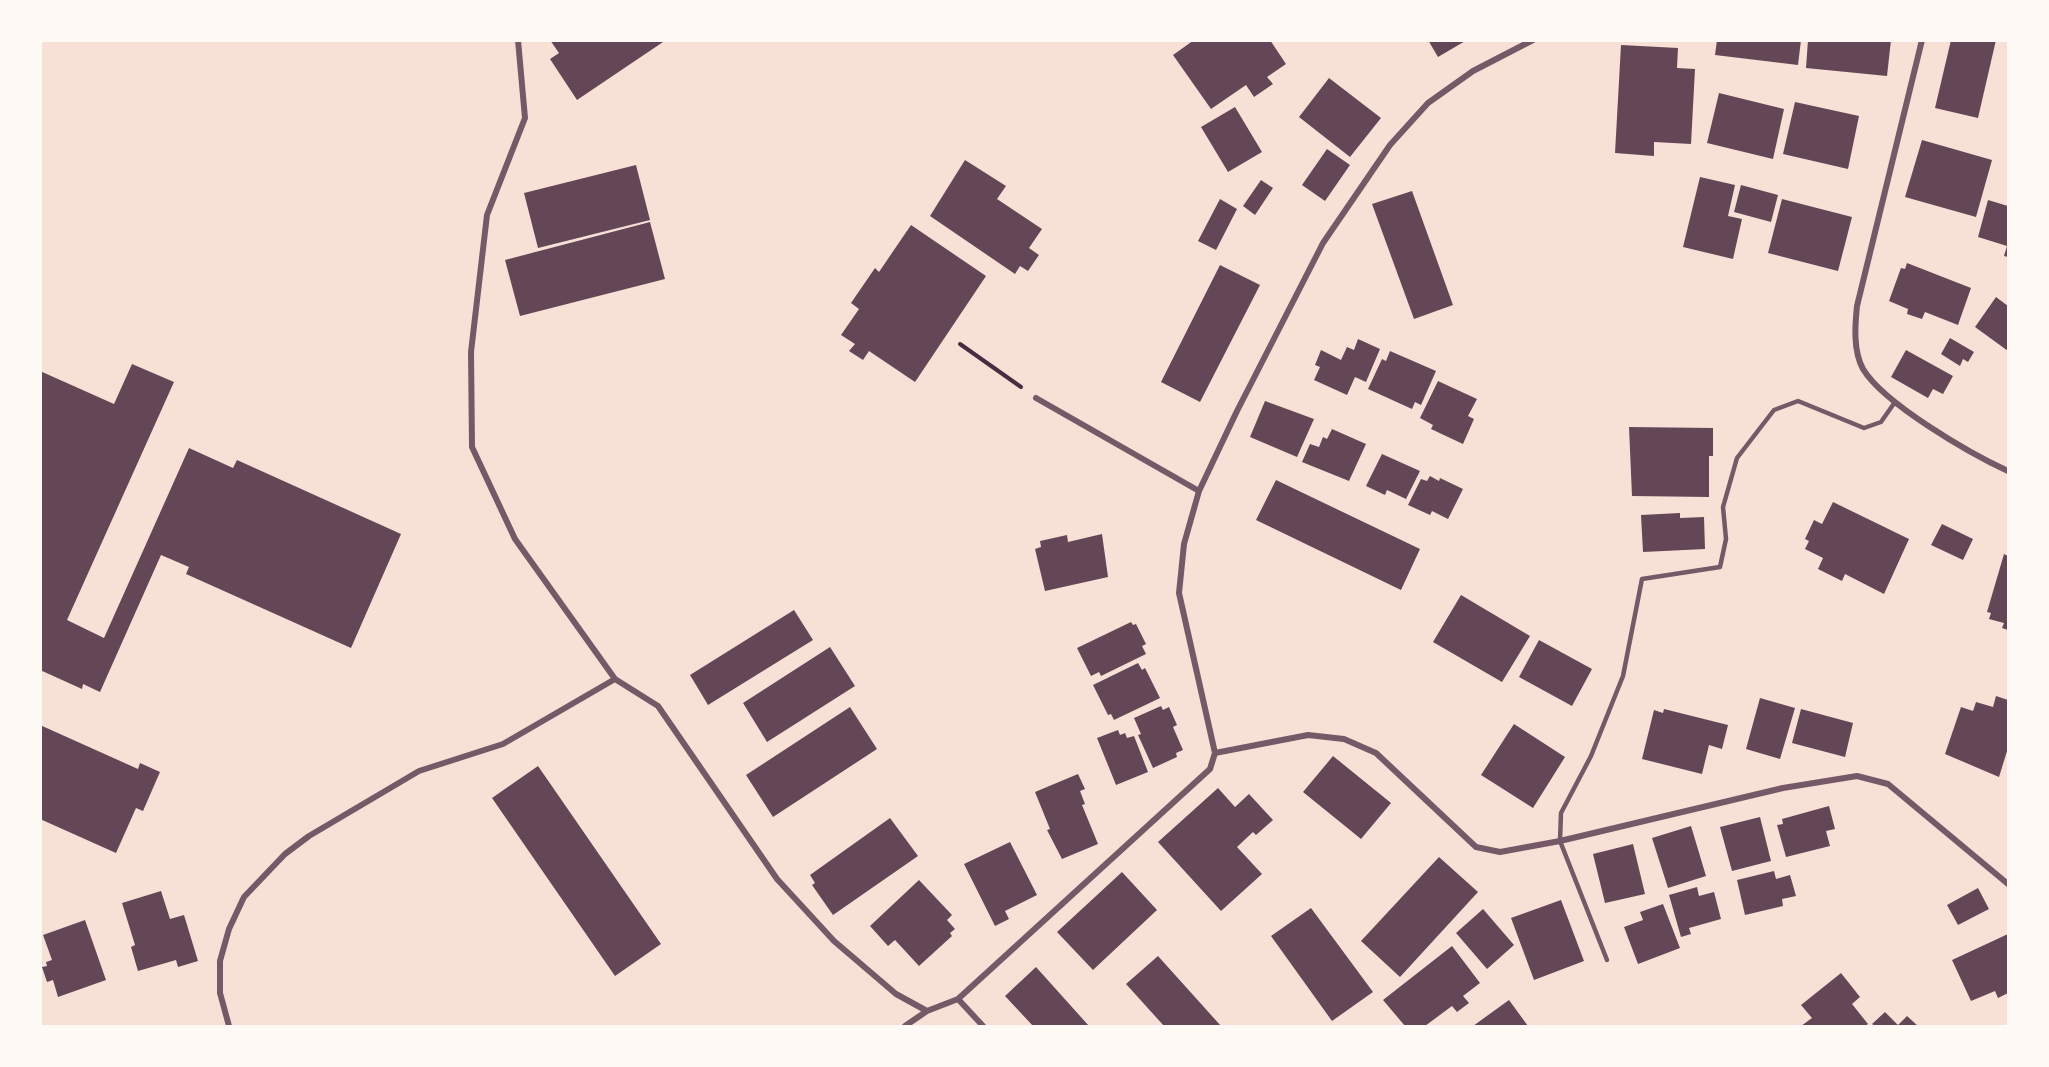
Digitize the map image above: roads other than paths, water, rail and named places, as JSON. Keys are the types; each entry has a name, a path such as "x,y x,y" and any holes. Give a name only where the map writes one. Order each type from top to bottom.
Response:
{"street":[{"path":"518,40 525,118 487,215 471,352 472,447 515,539 615,679 657,706 777,879 834,940 896,994 927,1011"},
{"path":"905,1026 927,1011 958,999 1210,769 1215,753 1179,593 1185,544 1199,491 1323,243 1390,145 1428,103 1473,70 1533,40"},
{"path":"1922,40 1857,306 1854,332 1863,368 1895,402 1973,455 2008,471"},
{"path":"1036,398 1199,491"},
{"path":"229,1026 220,993 220,961 229,929 244,897 285,854 309,836 419,771 503,744 615,679"},
{"path":"1215,753 1308,735 1344,739 1376,753 1476,847 1500,852 1560,841 1783,788 1857,776 1888,784 2008,884"},
{"path":"958,999 983,1026"}],"lane":[{"path":"1607,960 1560,841 1561,813 1591,756 1623,676 1642,579 1720,567 1726,538 1723,507 1737,458 1774,410 1798,401 1864,428 1881,422 1895,402"}]}
